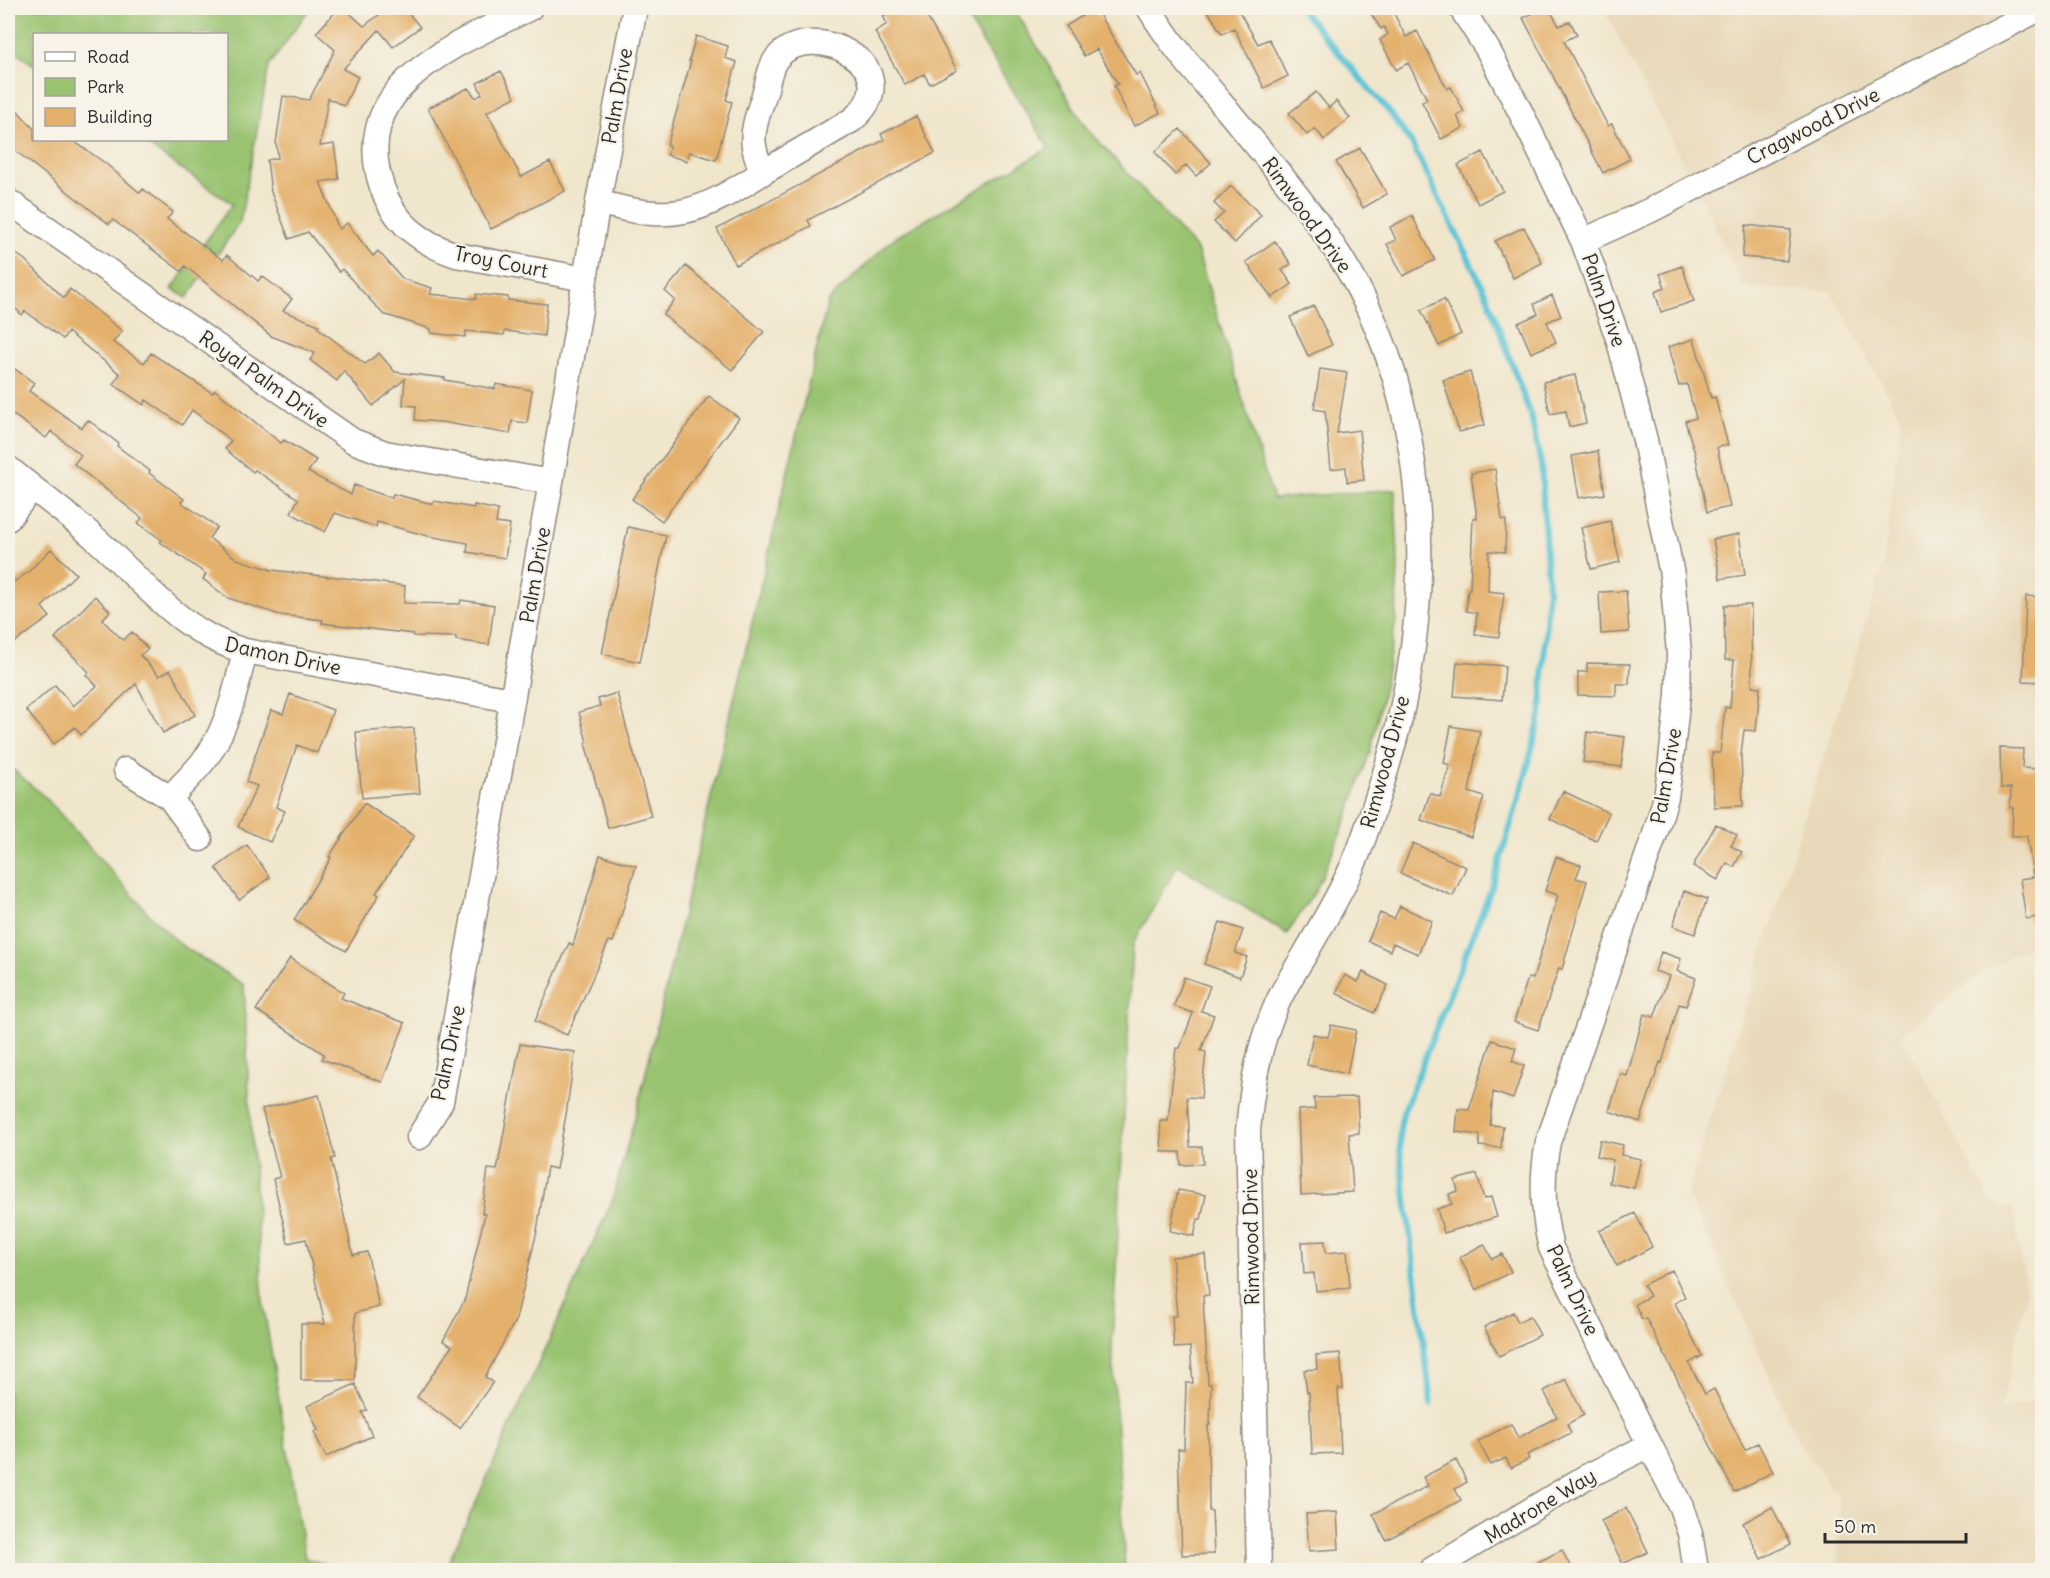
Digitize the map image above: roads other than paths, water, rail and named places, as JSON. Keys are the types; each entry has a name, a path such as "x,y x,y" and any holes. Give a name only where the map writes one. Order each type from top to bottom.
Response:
{"street":[{"name":"Troy Court","path":"530,8 440,53 412,74 397,89 386,106 378,128 375,148 376,171 391,208 403,224 436,248 456,255 585,279"},
{"name":"Palm Drive","path":"419,1137 441,1102 634,8"},
{"name":"Rimwood Drive","path":"1149,8 1184,59 1310,212 1354,280 1384,345 1396,380 1405,419 1416,496 1419,566 1416,611 1403,706 1394,745 1365,837 1353,865 1273,1011 1251,1102 1248,1132 1259,1570"},
{"name":"Palm Drive","path":"1461,8 1488,50 1521,113 1583,241 1619,341 1665,531 1677,617 1679,653 1678,695 1666,797 1548,1142 1543,1169 1542,1197 1551,1248 1681,1507 1687,1524 1696,1570"},
{"name":"Cragwood Drive","path":"1583,241 1651,210 2041,8"},
{"path":"598,202 641,213 678,213 694,210 727,195 852,120 869,102 871,88 868,72 861,62 848,51 814,42 802,42 776,58 755,126 753,145 762,173"},
{"name":"Royal Palm Drive","path":"8,201 352,441 385,453 551,482"},
{"name":"Damon Drive","path":"8,468 96,539 174,614 191,627 224,645 245,651 511,700"},
{"path":"8,519 32,488"},
{"path":"170,798 210,752 221,731 235,693 245,651"},
{"path":"126,770 170,798 200,839"},
{"name":"Madrone Way","path":"1431,1570 1584,1478 1650,1445"}],"waterway":[{"path":"1300,8 1390,113 1412,144 1488,298 1531,417 1541,464 1548,588 1541,712 1525,777 1493,884 1403,1113 1400,1128 1400,1151 1431,1404"}]}
